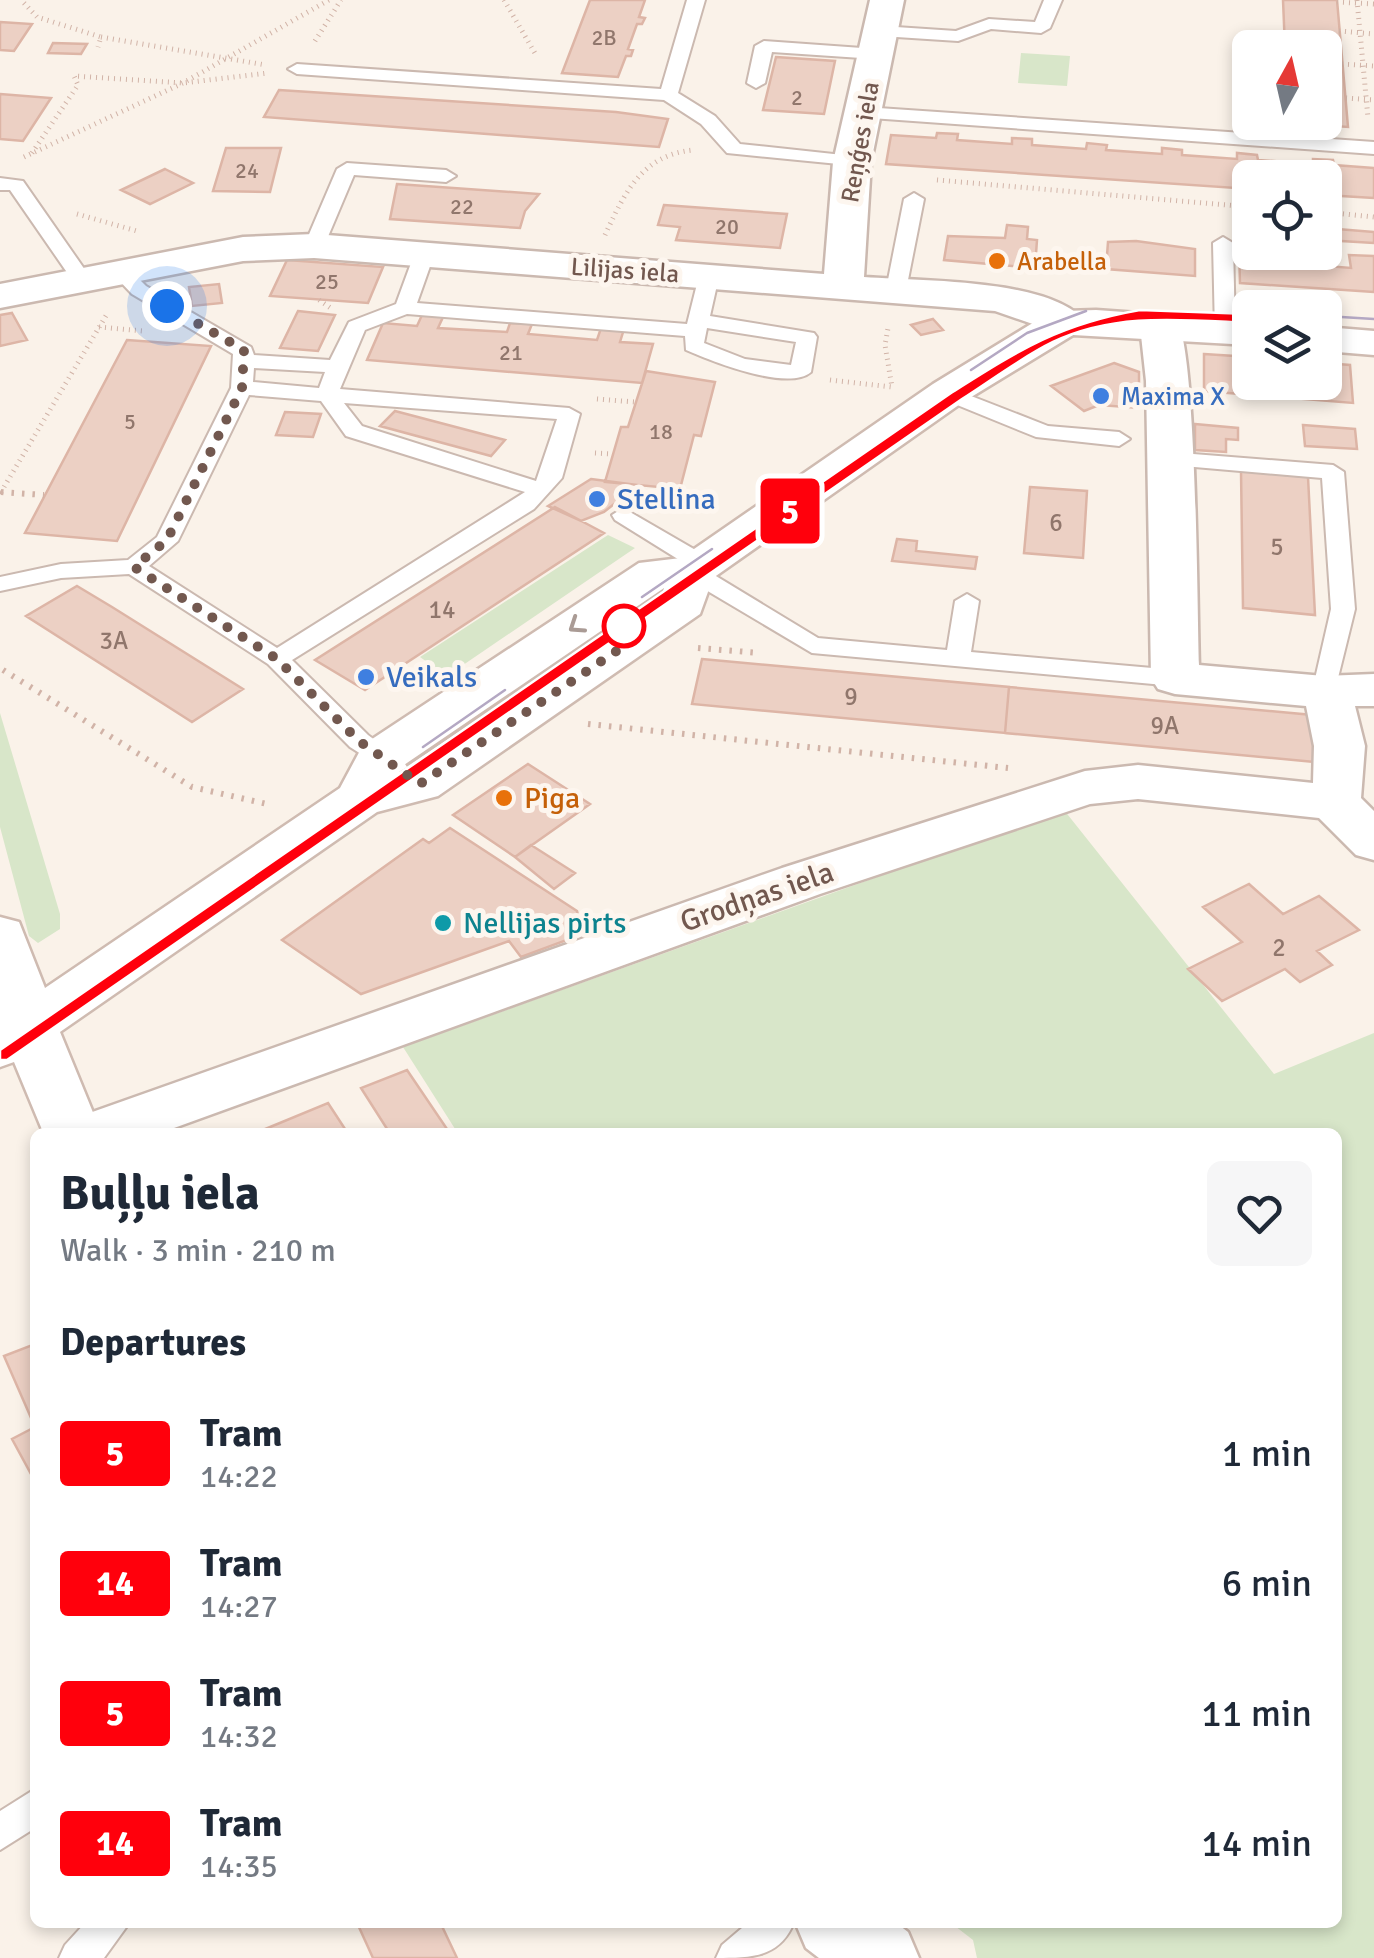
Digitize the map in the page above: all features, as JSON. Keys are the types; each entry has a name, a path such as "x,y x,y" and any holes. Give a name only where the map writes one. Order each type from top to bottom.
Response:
{"street":[{"name":"Reņģes iela","path":"843,286 851,167 882,28"},
{"name":"Lilijas iela","path":"0,296 124,275 243,248 314,246 995,298 1026,305 1066,323 1232,332"},
{"path":"16,1036 655,573 698,568 948,393 1014,350 1066,323"},
{"path":"1160,326 1174,678 1324,692 1374,690"},
{"path":"1342,340 1374,343"},
{"path":"370,778 420,784 683,604 698,568"},
{"path":"1324,692 1356,738 1334,802 1374,842"},
{"name":"Grodņas iela","path":"113,1128 384,1027 801,880 1085,788 1138,782 1334,802"},
{"path":"0,936 16,1036 47,1076 70,1128"},
{"path":"810,1928 881,1958"}],"lane":[{"path":"668,95 696,0"},
{"path":"756,83 764,46 882,28 958,36 989,24 1041,28 1053,0"},
{"path":"297,70 668,95 708,120 734,149 851,167"},
{"path":"864,113 1372,148"},
{"path":"314,246 347,170 446,176"},
{"path":"8,185 82,280"},
{"path":"896,290 914,199"},
{"path":"1223,242 1232,300"},
{"path":"405,308 424,255"},
{"path":"124,275 139,290 244,350 246,361 242,388 167,540 134,567"},
{"path":"327,394 356,326 405,308 697,326 807,337 800,372 741,365 692,346 697,326 710,276"},
{"path":"246,361 338,368"},
{"path":"242,388 570,414 550,478 541,490 277,659"},
{"path":"948,393 1044,432 1119,439"},
{"path":"327,394 354,432 541,490"},
{"path":"1168,460 1333,472 1343,609 1324,692"},
{"path":"623,516 812,645 1174,678"},
{"path":"0,584 62,571 134,567 277,659 370,778"},
{"path":"958,658 968,602"},
{"path":"0,1833 30,1810"},
{"path":"78,1958 106,1928"},
{"path":"735,1958 797,1928"}],"path":[{"path":"31,156 183,83 329,0"},
{"path":"297,70 341,0"},
{"path":"504,0 554,87"},
{"path":"1337,2 1374,4"},
{"path":"1357,2 1372,148"},
{"path":"24,3 37,17 101,36 297,70"},
{"path":"1342,32 1374,34"},
{"path":"98,48 101,36"},
{"path":"1342,64 1374,66"},
{"path":"8,185 78,84 74,76 183,83 297,70"},
{"path":"1346,98 1374,100"},
{"path":"604,236 634,173 678,150 734,149"},
{"path":"851,167 1232,205"},
{"path":"68,212 154,236"},
{"path":"1342,214 1374,217"},
{"path":"44,495 0,492 124,275"},
{"path":"800,372 892,387 885,345"},
{"path":"681,646 758,653 812,645"},
{"path":"756,664 758,653"},
{"path":"4,670 192,786 267,804"},
{"path":"573,723 1021,769"}],"green space":[{"path":"1021,53 1070,56 1067,86 1018,83"},
{"path":"608,535 635,548 447,676 420,657"},
{"path":"0,713 60,914 60,929 38,943 29,936 0,827"},
{"path":"1064,810 1274,1074 1374,1033 1374,1958 977,1958 973,1940 957,1928 1342,1928 1342,1128 454,1128 403,1047"}],"building":[{"path":"590,0 645,0 639,17 645,18 637,24 628,49 633,50 631,56 626,56 618,77 562,73"},
{"path":"1283,0 1337,0 1340,30 1284,30"},
{"path":"0,22 32,24 14,51 0,50"},
{"path":"53,43 87,44 81,54 48,53"},
{"path":"776,57 835,61 824,114 763,110"},
{"path":"1342,58 1348,127 1342,127"},
{"path":"279,90 616,112 668,119 659,147 264,117"},
{"path":"0,94 51,98 23,141 0,139"},
{"path":"937,133 958,134 957,140 1012,144 1012,138 1032,139 1032,145 1086,149 1087,143 1107,145 1106,150 1162,154 1162,148 1182,150 1182,155 1237,159 1237,153 1257,155 1258,160 1232,160 1232,188 886,164 891,135 936,138"},
{"path":"226,148 281,148 270,192 213,191"},
{"path":"1342,166 1374,168 1374,198 1342,196"},
{"path":"165,169 193,183 150,204 121,190"},
{"path":"397,184 539,194 525,211 520,228 390,219"},
{"path":"664,205 787,214 780,248 676,240 680,227 658,225"},
{"path":"1007,225 1028,227 1027,239 1037,240 1035,268 944,260 948,236 1005,238"},
{"path":"1342,229 1374,232 1374,243 1342,241"},
{"path":"1136,241 1195,249 1195,276 1106,269 1108,242"},
{"path":"1349,255 1374,256 1374,292 1240,283 1240,270 1342,270 1351,268"},
{"path":"287,260 383,267 368,303 270,296"},
{"path":"219,284 222,303 192,306 189,287"},
{"path":"298,311 335,315 318,351 280,348"},
{"path":"12,313 27,340 0,346 0,315"},
{"path":"422,315 443,317 438,328 507,332 510,323 532,324 528,334 597,340 601,328 624,329 620,342 653,344 642,383 367,360 383,323 417,326"},
{"path":"933,319 943,330 921,335 911,325"},
{"path":"127,340 211,346 117,541 25,533"},
{"path":"1204,354 1232,356 1232,393 1204,391"},
{"name":"Maxima X","path":"1114,363 1139,372 1139,408 1099,405 1084,411 1051,386"},
{"path":"1342,364 1350,365 1353,403 1316,400 1342,400"},
{"path":"646,371 715,382 701,436 694,435 680,489 605,482 621,427 628,427"},
{"path":"395,411 505,440 491,456 380,426"},
{"path":"285,412 321,414 313,437 276,435"},
{"path":"1195,424 1238,428 1238,440 1226,439 1226,452 1195,450"},
{"path":"1303,425 1355,429 1357,449 1305,446"},
{"path":"1241,471 1308,477 1315,615 1243,608"},
{"path":"591,479 638,485 604,512 581,521 548,506"},
{"path":"1030,487 1087,491 1083,558 1024,553"},
{"path":"555,507 604,533 365,690 315,660"},
{"path":"897,539 917,541 916,551 977,557 975,569 892,561"},
{"path":"77,586 243,689 192,722 26,616"},
{"path":"702,659 1009,687 1005,733 692,704"},
{"path":"1009,687 1323,716 1325,763 1005,733"},
{"path":"528,764 590,804 515,857 453,815"},
{"name":"Nellijas pirts","path":"450,828 577,911 583,934 521,957 509,941 361,994 282,940 423,839 429,843"},
{"path":"531,845 575,873 554,889 515,857"},
{"path":"1249,884 1283,914 1319,896 1359,930 1317,951 1332,965 1300,982 1285,969 1222,1001 1188,969 1242,942 1203,907"},
{"path":"407,1070 446,1128 386,1128 361,1088"},
{"path":"328,1103 344,1128 268,1128"},
{"path":"30,1346 30,1416 4,1356"},
{"path":"30,1430 30,1472 12,1439"},
{"path":"359,1928 443,1928 457,1958 373,1958"}],"tram line":[{"path":"971,370 1027,333 1086,311"},
{"path":"0,1055 1026,351 1107,321 1163,315 1232,317"},
{"name":"5","path":"0,1055 956,396 1048,339 1123,316 1232,317"},
{"path":"1342,317 1374,319"},
{"path":"642,597 712,549"},
{"path":"423,747 505,690"}],"place":[{"name":"Arabella","path":"997,261"},
{"name":"Maxima X","path":"1101,396"},
{"name":"Stellina","path":"597,499"},
{"name":"Veikals","path":"366,677"},
{"name":"Piga","path":"504,798"},
{"name":"Nellijas pirts","path":"443,923"}],"route":[{"path":"167,306 244,350 246,361 242,388 167,540 134,567 277,659 359,741 395,767 420,784 618,650 624,626"}]}
